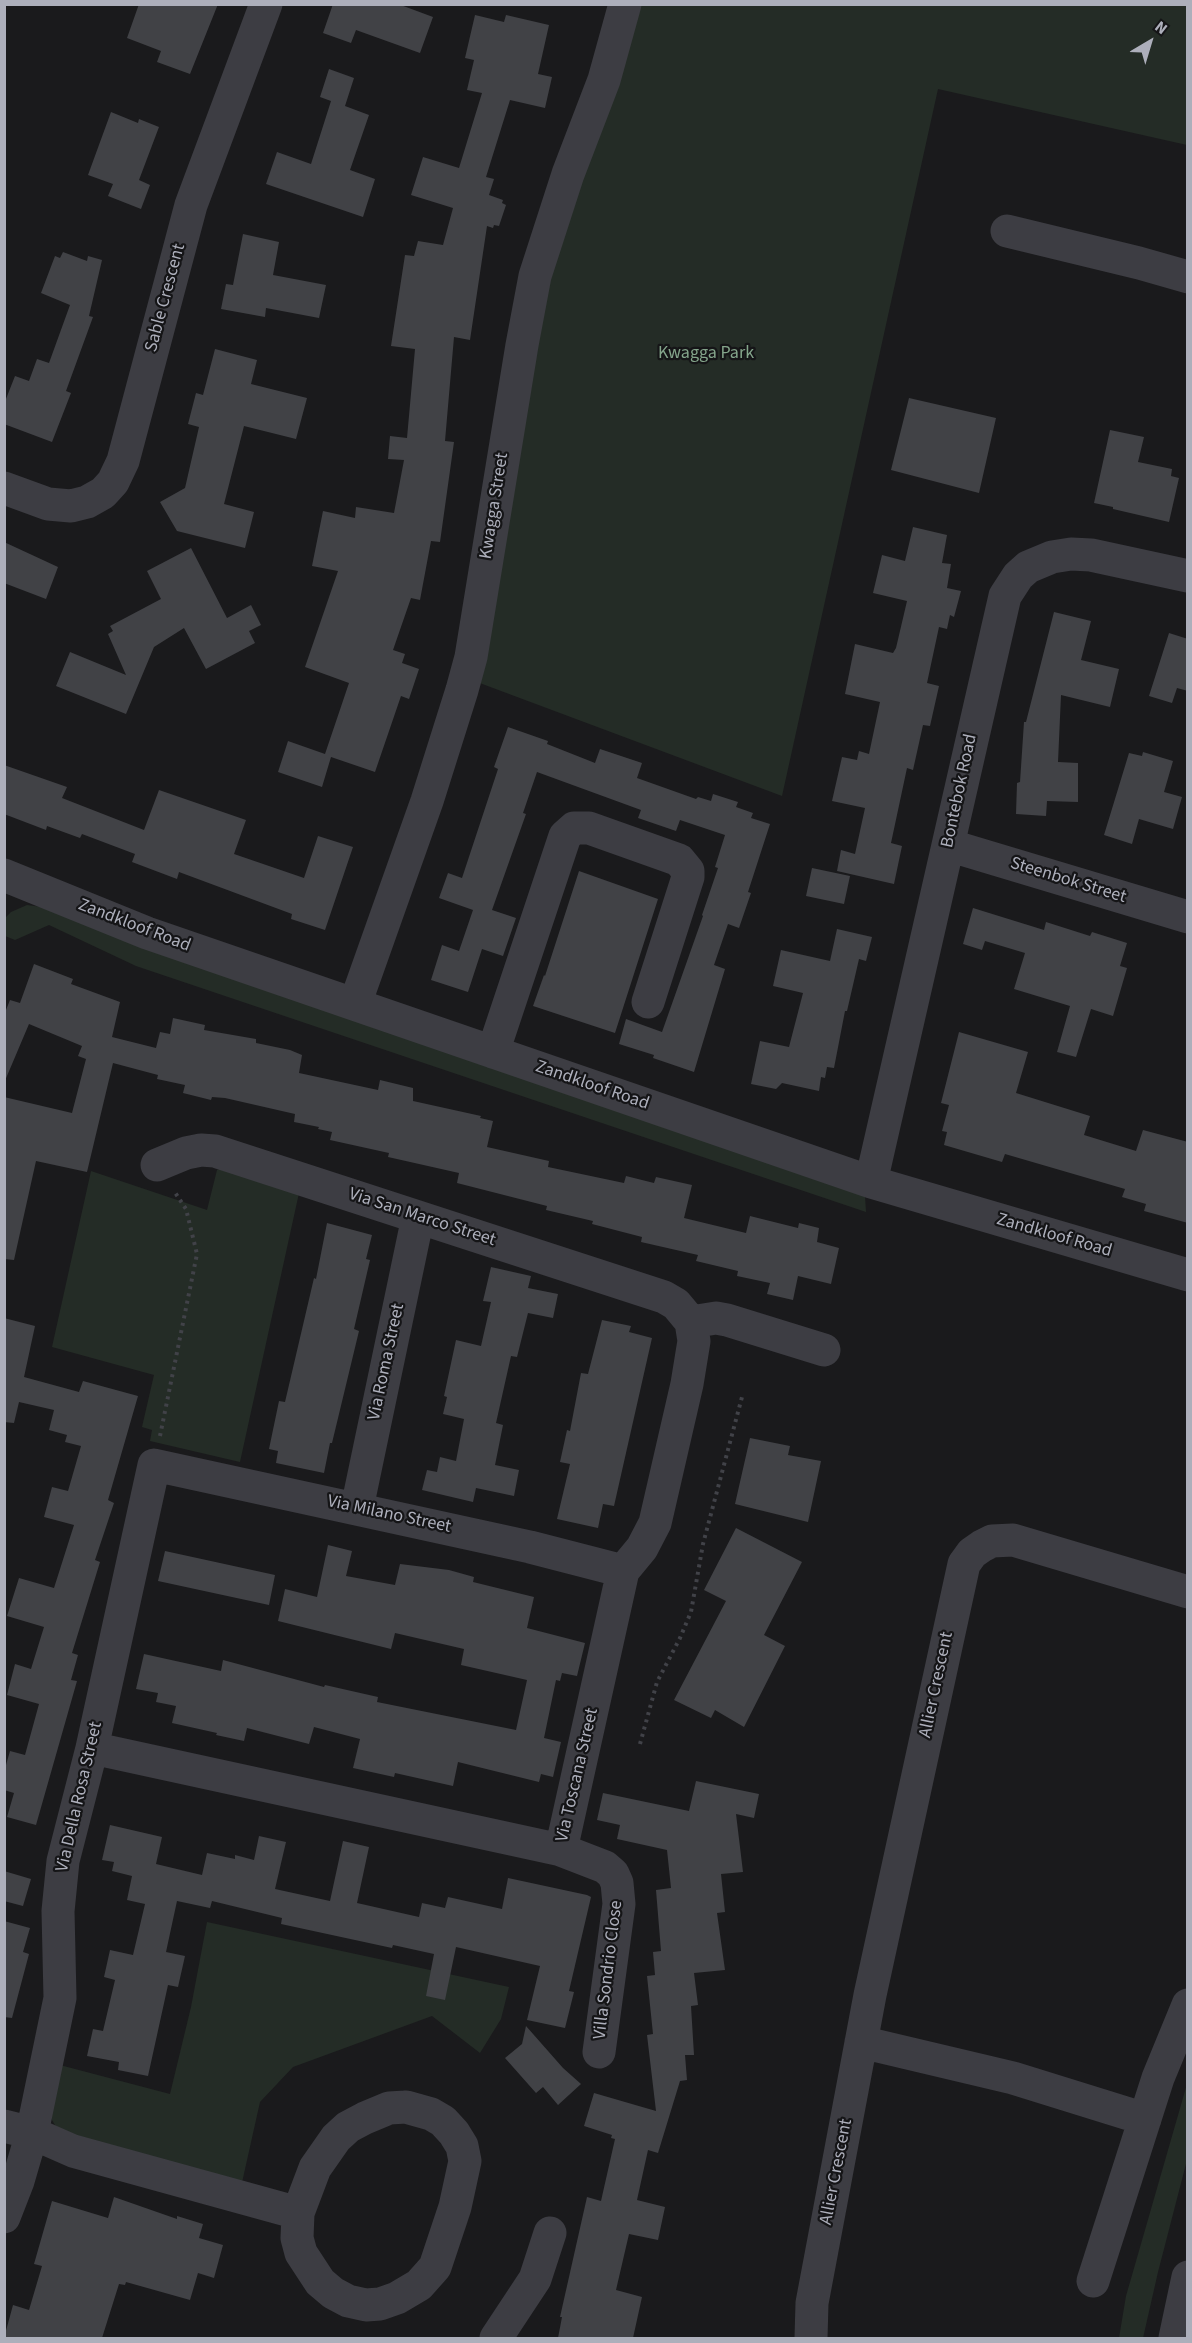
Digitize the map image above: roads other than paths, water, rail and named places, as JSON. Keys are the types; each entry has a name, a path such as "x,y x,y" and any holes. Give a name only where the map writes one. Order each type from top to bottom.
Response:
{"street":[{"name":"Sable Crescent","path":"4,488 48,504 71,506 87,502 103,493 113,482 123,461 191,205 266,4"},
{"name":"Kwagga Street","path":"355,1004 427,801 471,657 520,356 536,276 564,184 604,80 625,4"},
{"path":"1007,231 1188,277"},
{"name":"Bontebok Road","path":"871,1182 1000,607 1010,586 1018,576 1040,561 1071,554 1091,555 1188,576"},
{"path":"493,1052 565,836 574,828 589,828 679,860 688,871 648,1002"},
{"name":"Steenbok Street","path":"948,845 1188,917"},
{"name":"Zandkloof Road","path":"4,875 147,933 871,1182 1188,1275"},
{"name":"Via San Marco Street","path":"157,1165 186,1153 201,1150 215,1151 664,1297 687,1317"},
{"name":"Via Roma Street","path":"357,1508 418,1217"},
{"path":"687,1317 727,1320 824,1350"},
{"name":"Via Toscana Street","path":"92,1748 561,1850 623,1571 642,1548 655,1523 687,1384 694,1341 687,1317"},
{"name":"Via Milano Street","path":"154,1464 530,1547 623,1571"},
{"name":"Via Della Rosa Street","path":"4,2217 18,2181 18,2129 60,1998 58,1911 63,1862 92,1748 154,1464"},
{"name":"Allier Crescent","path":"811,2338 812,2303 861,2042 964,1564 972,1553 992,1541 1013,1540 1188,1592"},
{"name":"Villa Sondrio Close","path":"561,1850 605,1867 613,1874 619,1892 599,2052"},
{"path":"1093,2281 1158,2078 1188,2005"},
{"path":"861,2042 1012,2078 1145,2119"},
{"path":"389,2108 418,2109 443,2121 462,2146 465,2161 438,2260 431,2273 420,2285 397,2298 380,2304 366,2305 348,2301 333,2293 320,2282 301,2253 297,2238 298,2212 304,2192 326,2150 348,2127 389,2108"},
{"path":"18,2129 73,2151 298,2212"},
{"path":"496,2338 530,2289 550,2233"},
{"path":"1175,2338 1188,2277"},
{"name":"Allier Crescent","path":"798,2338 812,2303"}],"park label":[{"name":"Kwagga Park","path":"706,354"}]}
